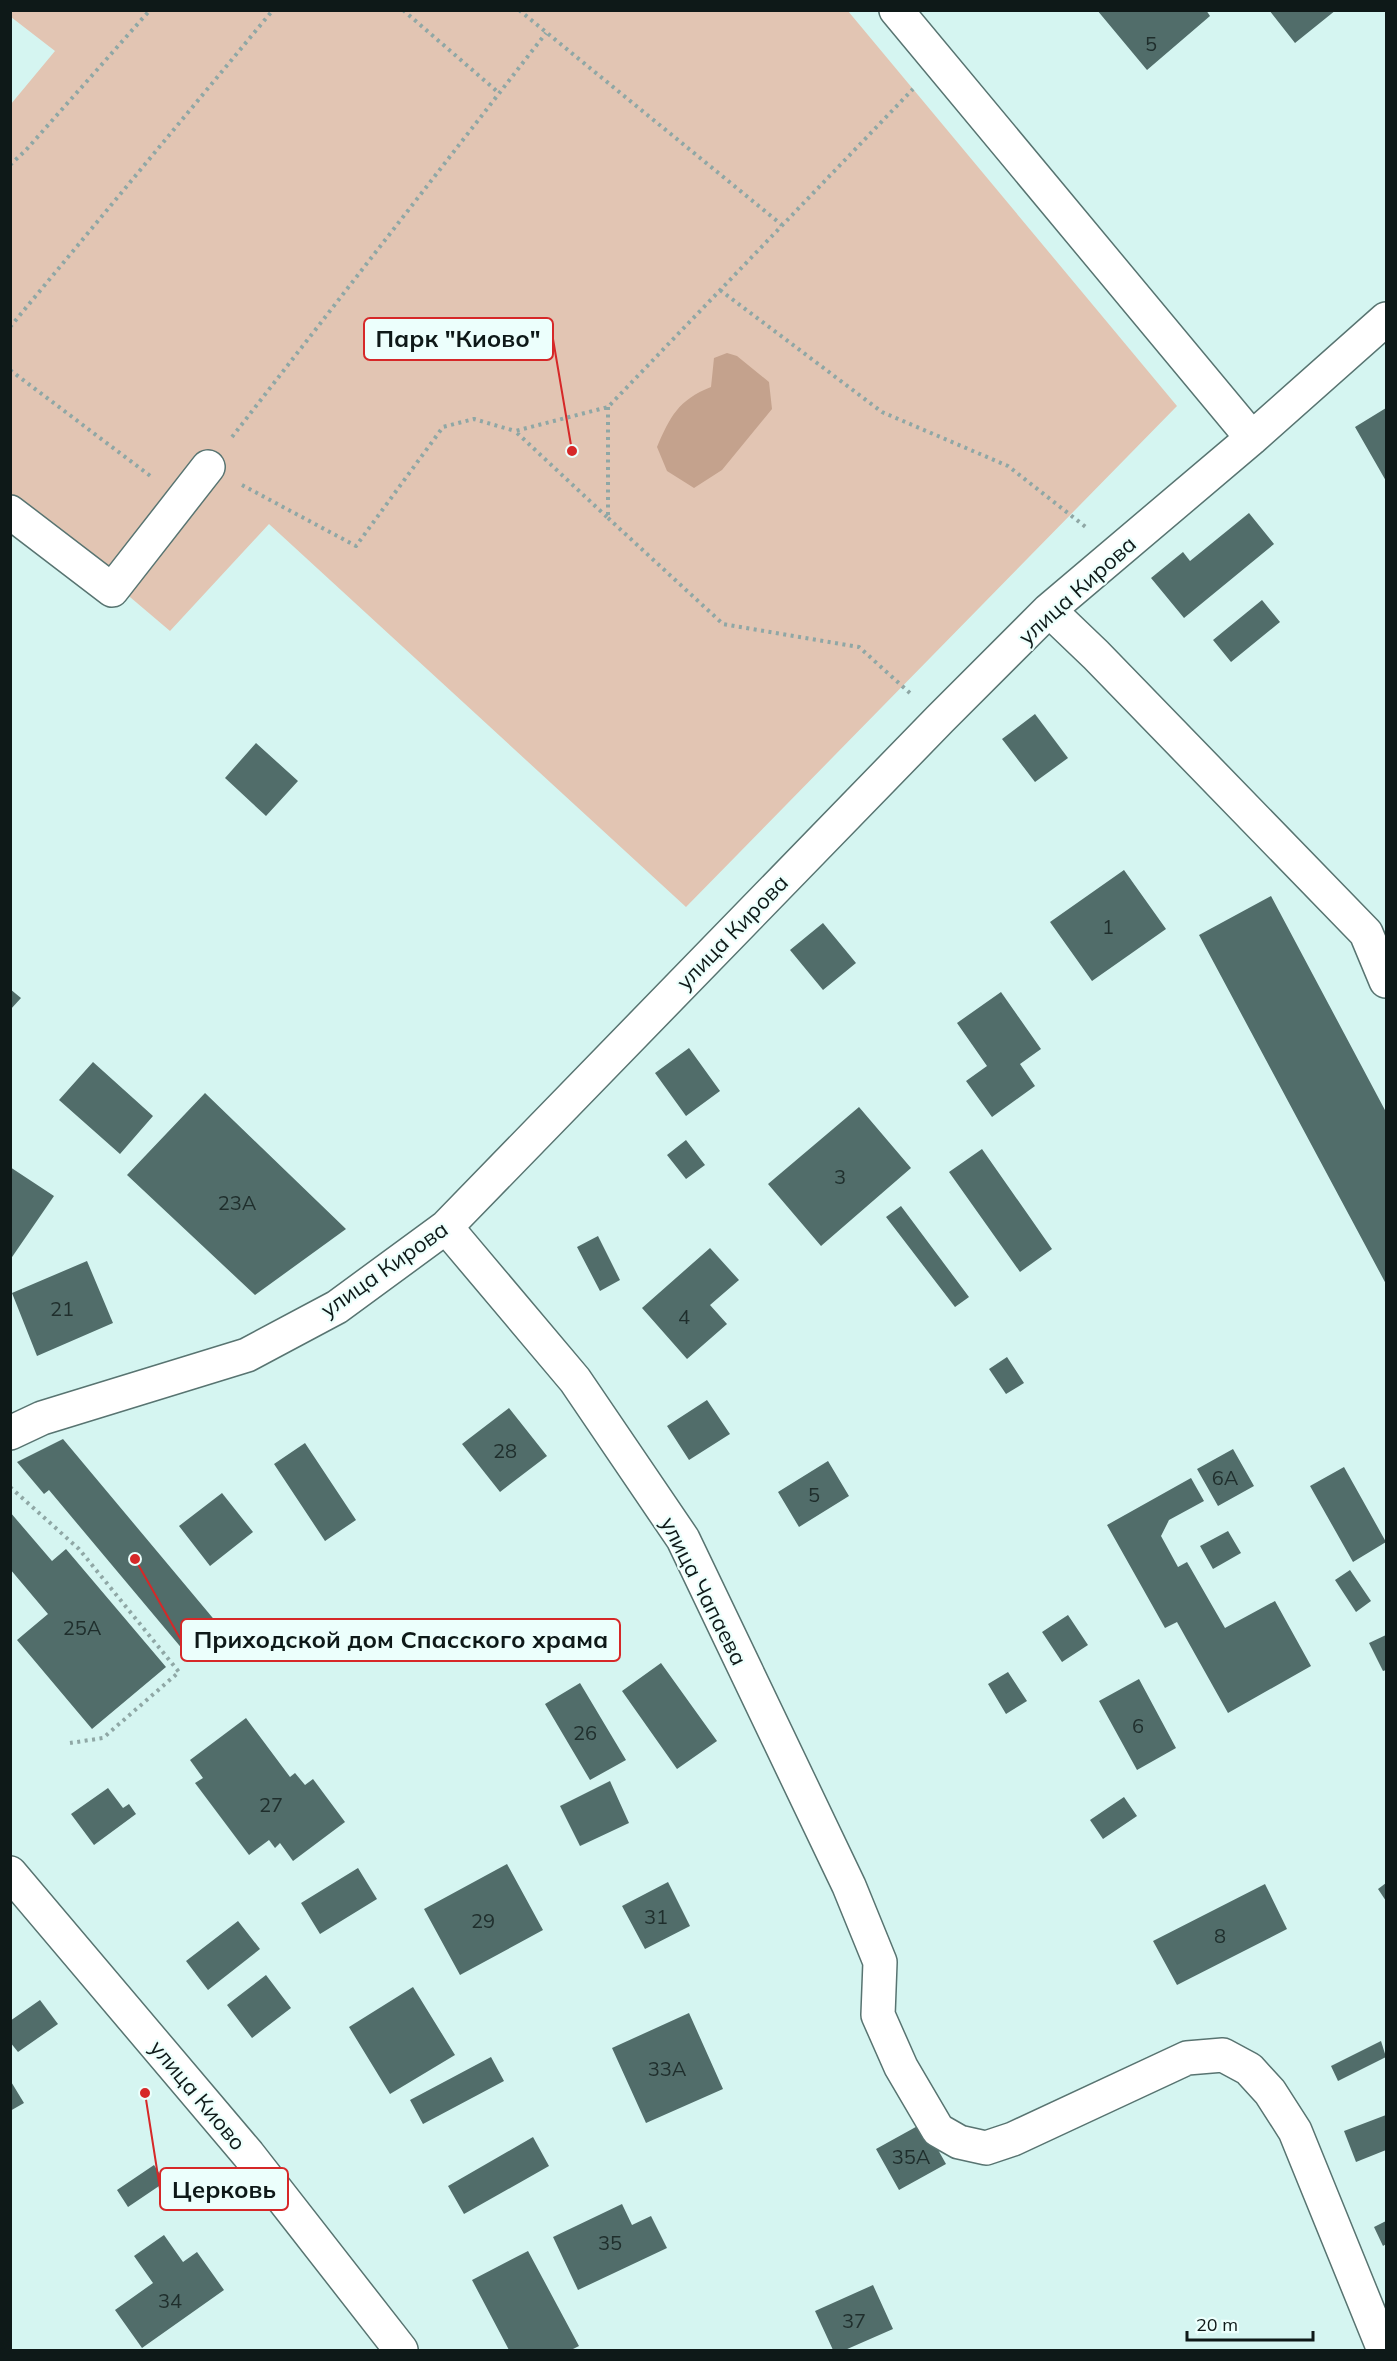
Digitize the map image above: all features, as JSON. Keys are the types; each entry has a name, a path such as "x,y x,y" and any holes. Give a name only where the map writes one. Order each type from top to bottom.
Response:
{"street":[{"path":"896,10 1252,438"},
{"name":"улица Кирова","path":"10,1433 42,1418 247,1355 337,1307 446,1227 1049,610 1252,438 1386,319"},
{"path":"10,512 112,590 208,467"},
{"path":"1049,610 1096,655 1366,933 1386,981"},
{"name":"улица Чапаева","path":"446,1227 574,1380 683,1539 849,1886 880,1962 878,2015 902,2067 938,2130 959,2142 987,2148 1013,2139 1187,2058 1223,2055 1249,2069 1270,2092 1295,2131 1384,2350"},
{"name":"улица Киово","path":"10,1873 248,2154 401,2350"}],"path":[{"path":"10,165 26,150 150,10"},
{"path":"10,327 273,10"},
{"path":"403,10 499,93"},
{"path":"519,10 782,225"},
{"path":"546,33 208,467 356,546 443,427 474,419 515,432 723,624 859,647 940,719"},
{"path":"515,432 609,407 939,62"},
{"path":"720,290 882,412 1008,466 1118,552"},
{"path":"10,370 182,500"},
{"path":"608,518 609,407"},
{"path":"10,1487 79,1549 179,1672 103,1738 70,1743"}],"shaded area":[{"path":"11,11 848,11 1177,406 686,907 269,524 170,631 11,496 11,104 55,51 11,17"},
{"path":"727,353 737,356 769,382 772,409 722,470 694,488 667,471 657,447 676,411 690,398 711,387 714,358"}],"building":[{"path":"1097,10 1206,10 1210,16 1147,70"},
{"path":"1269,10 1336,10 1295,43"},
{"path":"1386,408 1386,481 1355,427"},
{"path":"1249,513 1274,544 1184,618 1151,578 1183,552 1190,561"},
{"path":"1262,600 1280,622 1231,662 1213,640"},
{"path":"1035,714 1068,758 1035,782 1002,739"},
{"path":"256,743 298,781 266,816 225,778"},
{"path":"1124,870 1166,929 1092,981 1050,922"},
{"path":"1271,896 1386,1112 1386,1284 1199,935"},
{"path":"823,923 856,963 823,990 790,950"},
{"path":"10,989 21,998 10,1010"},
{"path":"1001,992 1041,1049 1020,1064 1035,1086 992,1117 966,1081 987,1066 957,1023"},
{"path":"689,1048 720,1091 686,1116 655,1073"},
{"path":"93,1062 153,1116 120,1154 59,1100"},
{"path":"205,1093 346,1229 255,1295 127,1175"},
{"path":"859,1107 911,1168 821,1246 768,1184"},
{"path":"686,1140 705,1165 686,1179 667,1155"},
{"path":"982,1149 1052,1249 1020,1272 949,1172"},
{"path":"10,1167 54,1196 10,1260"},
{"path":"901,1206 969,1297 955,1307 886,1217"},
{"path":"598,1236 620,1280 600,1291 577,1247"},
{"path":"710,1248 739,1280 710,1305 727,1324 687,1359 642,1308"},
{"path":"87,1261 113,1323 37,1356 12,1293"},
{"path":"1007,1357 1024,1383 1006,1394 989,1369"},
{"path":"707,1400 730,1434 689,1460 667,1426"},
{"path":"509,1408 547,1456 500,1492 462,1444"},
{"path":"63,1439 217,1623 184,1651 49,1490 44,1494 17,1462"},
{"path":"305,1443 356,1520 325,1541 274,1464"},
{"path":"1233,1449 1254,1486 1218,1506 1197,1469"},
{"path":"828,1461 849,1496 799,1527 778,1492"},
{"path":"1344,1467 1386,1542 1353,1562 1310,1486"},
{"path":"1191,1478 1204,1501 1169,1520 1161,1536 1178,1567 1187,1562 1225,1628 1275,1601 1311,1666 1228,1713 1177,1622 1165,1628 1107,1525"},
{"path":"222,1493 253,1532 210,1566 179,1526"},
{"path":"10,1512 52,1561 66,1549 166,1667 92,1729 17,1640 48,1614 10,1569"},
{"path":"1228,1531 1241,1553 1213,1569 1200,1546"},
{"path":"1350,1570 1371,1601 1356,1612 1335,1580"},
{"path":"1068,1615 1088,1645 1062,1662 1042,1632"},
{"path":"1386,1635 1386,1670 1383,1671 1369,1643"},
{"path":"661,1663 717,1741 677,1769 622,1691"},
{"path":"1008,1672 1027,1701 1006,1714 988,1684"},
{"path":"1139,1679 1176,1748 1137,1770 1099,1701"},
{"path":"580,1683 626,1760 590,1780 545,1704"},
{"path":"246,1718 290,1777 295,1773 305,1785 313,1779 345,1822 293,1861 280,1843 275,1848 269,1840 249,1855 195,1783 203,1778 190,1760"},
{"path":"610,1781 629,1823 580,1846 560,1806"},
{"path":"108,1788 123,1808 129,1804 136,1814 94,1845 71,1814"},
{"path":"1124,1797 1137,1816 1103,1839 1090,1820"},
{"path":"507,1864 543,1930 460,1975 424,1909"},
{"path":"358,1868 377,1899 320,1934 301,1903"},
{"path":"668,1882 690,1926 645,1949 622,1906"},
{"path":"1386,1883 1386,1901 1378,1889"},
{"path":"1265,1884 1287,1929 1177,1985 1153,1941"},
{"path":"238,1921 260,1949 208,1990 186,1961"},
{"path":"266,1975 291,2008 252,2038 227,2005"},
{"path":"413,1987 455,2055 390,2094 349,2027"},
{"path":"40,2000 58,2024 18,2052 10,2042 10,2021"},
{"path":"689,2013 723,2089 646,2123 612,2048"},
{"path":"1381,2041 1386,2057 1338,2081 1331,2066"},
{"path":"491,2057 504,2081 423,2124 410,2100"},
{"path":"10,2080 24,2103 10,2111"},
{"path":"1386,2115 1386,2150 1356,2162 1344,2131"},
{"path":"923,2123 946,2164 899,2190 876,2149"},
{"path":"533,2137 549,2166 464,2214 448,2186"},
{"path":"154,2165 165,2182 128,2207 117,2190"},
{"path":"622,2204 632,2225 651,2216 667,2248 578,2290 553,2237"},
{"path":"1386,2221 1386,2244 1383,2246 1374,2227"},
{"path":"164,2235 183,2262 197,2252 224,2290 142,2348 115,2310 153,2283 134,2256"},
{"path":"528,2251 579,2346 571,2350 509,2350 472,2280"},
{"path":"873,2285 893,2329 845,2350 833,2350 815,2311"}],"place":[{"name":"Парк \"Киово\"","path":"572,451"},
{"name":"Приходской дом Спасского храма","path":"135,1559"},
{"name":"Церковь","path":"145,2093"}]}
